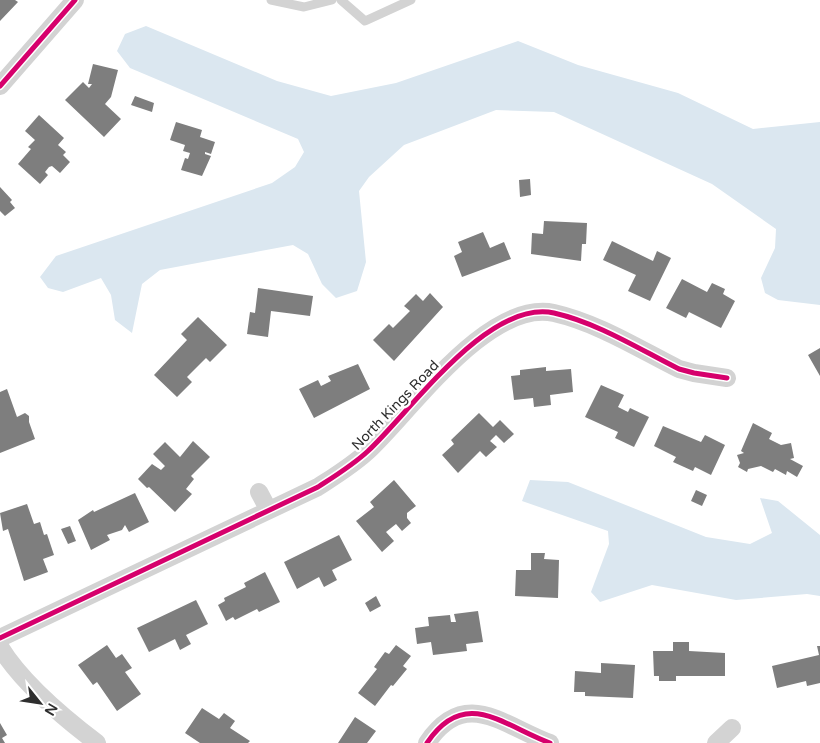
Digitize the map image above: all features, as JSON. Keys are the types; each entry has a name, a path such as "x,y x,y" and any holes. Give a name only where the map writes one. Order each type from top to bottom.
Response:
{"street":[{"path":"0,86 75,0"},
{"name":"North Kings Road","path":"0,638 318,486 347,468 368,451 461,355 491,331 519,315 536,312 552,313 583,322 679,369 727,378"},
{"path":"259,492 268,509"},
{"path":"0,647 7,658 48,701 97,743"},
{"path":"428,743 442,724 454,716 464,713 492,717 550,743"},
{"path":"716,743 732,728"}],"lane":[{"path":"271,0 304,7 332,0"},
{"path":"341,0 366,21 411,0"}],"shaded area":[{"path":"146,26 277,81 331,96 396,83 518,41 578,65 678,93 753,129 820,122 820,305 778,300 765,293 761,278 775,248 776,229 712,184 554,112 496,110 404,145 369,177 359,191 366,262 357,291 336,298 322,284 308,254 293,245 160,270 142,284 132,333 115,320 111,295 101,278 63,292 48,288 40,277 56,256 272,183 295,167 304,152 298,139 130,68 117,51 125,34"},
{"path":"530,480 568,482 706,537 750,544 772,533 760,498 778,501 820,535 820,596 807,594 736,600 652,585 600,602 591,592 609,544 608,531 522,501"}],"building":[{"path":"0,0 15,0 18,2 0,21"},
{"path":"93,64 118,70 111,97 105,104 121,119 104,137 65,100 83,82 89,88 92,84 88,84"},
{"path":"135,96 154,103 152,112 131,105"},
{"path":"39,115 64,138 58,145 66,152 63,155 70,162 60,173 52,166 49,167 45,172 48,175 40,184 18,164 31,149 28,147 35,140 25,131"},
{"path":"176,122 202,130 200,137 215,142 211,154 205,152 205,154 211,156 202,176 181,170 185,158 188,159 190,153 183,151 185,145 170,140"},
{"path":"530,179 531,195 520,197 519,180"},
{"path":"0,187 12,200 10,202 15,208 5,216 0,211"},
{"path":"544,221 587,223 586,244 582,244 581,261 531,254 532,233 543,234"},
{"path":"483,232 490,248 504,242 511,259 462,277 454,256 462,252 458,242"},
{"path":"612,241 653,261 657,251 671,258 650,301 628,291 636,275 603,260"},
{"path":"682,279 707,292 712,283 725,289 723,294 735,301 721,328 689,312 686,318 666,308"},
{"path":"258,288 313,296 310,316 271,311 268,337 247,334 250,312 255,313"},
{"path":"430,293 443,307 394,361 373,340 389,324 393,328 410,311 404,306 416,294 423,301"},
{"path":"198,317 227,345 210,362 206,358 187,377 192,382 177,397 154,375 187,340 181,334"},
{"path":"820,348 820,376 808,355"},
{"path":"358,364 370,389 314,418 299,389 318,380 321,386 331,381 328,376"},
{"path":"546,367 546,371 571,369 573,392 550,395 551,405 534,407 533,398 514,400 511,376 520,375 520,370"},
{"path":"601,385 624,395 618,407 628,412 630,408 649,417 634,447 615,438 618,432 585,417"},
{"path":"7,389 17,417 25,413 29,416 29,422 35,439 0,453 0,392"},
{"path":"479,413 493,427 500,420 514,434 504,443 496,435 490,441 497,447 486,457 480,451 458,473 442,455 454,444 451,440"},
{"path":"753,423 772,433 769,439 781,445 791,443 794,458 790,459 803,466 797,477 787,471 786,475 775,469 773,472 761,466 748,469 747,472 738,467 740,463 737,455 744,453 741,451"},
{"path":"663,426 701,442 705,435 725,445 711,475 695,467 693,471 673,462 676,457 654,446"},
{"path":"193,441 210,457 191,476 194,479 186,489 192,494 175,512 138,479 152,464 161,470 165,466 153,454 165,442 180,457"},
{"path":"394,480 416,506 407,513 407,518 411,523 402,531 396,524 386,532 394,541 382,552 356,521 374,507 370,502"},
{"path":"696,490 707,495 702,506 691,501"},
{"path":"135,493 149,522 129,532 125,525 122,530 107,535 110,540 91,550 78,520 93,510 94,512"},
{"path":"27,504 34,524 40,522 44,535 47,534 54,555 43,559 48,572 24,581 8,529 3,531 0,513"},
{"path":"70,526 76,541 68,544 61,529"},
{"path":"339,535 352,560 332,570 337,580 324,587 319,577 297,589 284,562"},
{"path":"531,553 545,553 544,559 559,560 558,598 515,596 516,570 531,570"},
{"path":"265,572 280,602 259,612 257,609 235,620 233,617 226,621 218,605 225,601 224,598 246,587 244,583"},
{"path":"376,596 381,606 370,612 365,603"},
{"path":"196,600 208,624 186,635 191,644 180,650 175,639 149,652 137,628"},
{"path":"478,611 483,642 466,644 467,651 433,655 431,642 417,644 415,628 429,626 428,617 450,615 451,622 456,622 454,614"},
{"path":"673,642 689,642 689,651 725,653 725,676 676,676 676,681 659,681 659,676 654,676 653,651 673,651"},
{"path":"107,645 116,658 122,654 132,668 125,672 141,694 117,711 97,682 93,685 78,665"},
{"path":"396,645 411,656 403,666 407,669 393,686 391,685 375,706 358,693 377,669 374,667 385,652 389,654"},
{"path":"817,646 820,646 820,683 807,686 806,681 777,688 772,666 819,655"},
{"path":"601,663 635,665 633,698 585,696 585,692 574,692 575,671 601,673"},
{"path":"202,708 219,719 224,713 235,721 230,728 250,741 248,743 200,743 185,733"},
{"path":"355,717 376,731 367,743 338,743"},
{"path":"0,723 7,735 2,738 5,743 0,743"}],"cycle path":[{"path":"0,86 75,0"},
{"path":"0,638 318,487 350,466 368,451 428,386 477,340 503,323 529,313 554,313 570,317 618,337 679,369 727,378"},
{"path":"427,743 441,726 456,717 470,714 485,715 500,720 550,743"}]}
